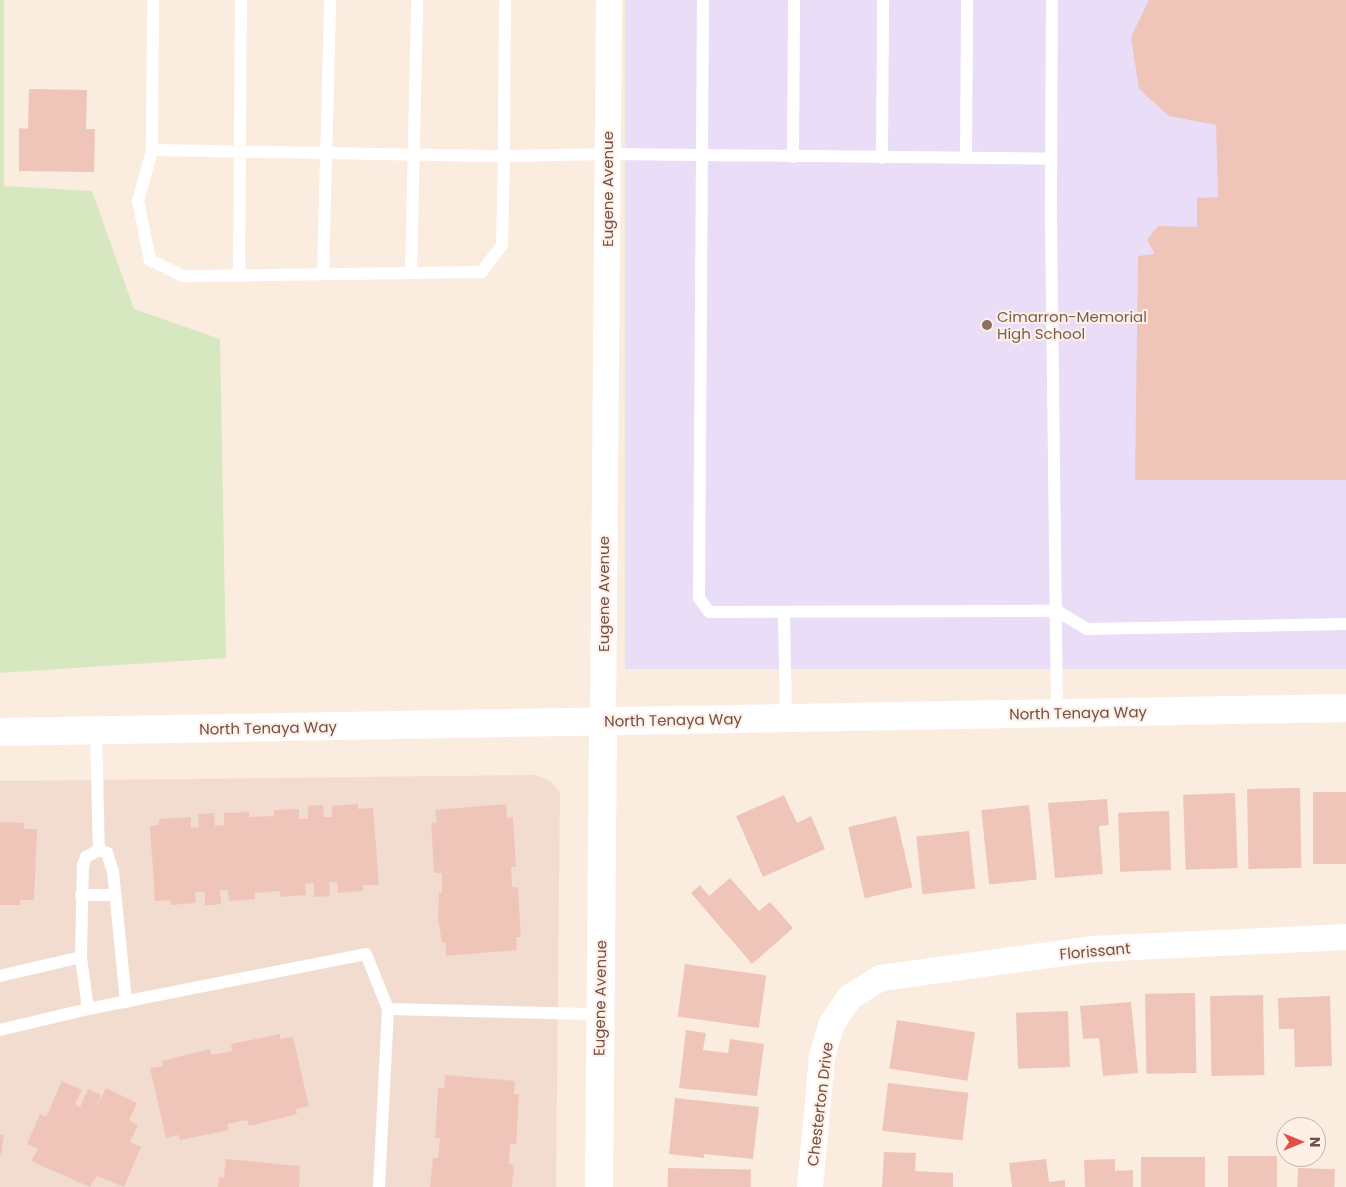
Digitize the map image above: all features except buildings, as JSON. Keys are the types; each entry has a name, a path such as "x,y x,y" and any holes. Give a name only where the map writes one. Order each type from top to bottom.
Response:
{"main road":[{"name":"North Tenaya Way","path":"0,732 1346,708"},
{"name":"Eugene Avenue","path":"599,1187 603,720"}],"street":[{"name":"Eugene Avenue","path":"603,720 609,0"},
{"name":"Florissant","path":"850,997 882,978 1093,949 1346,937"},
{"name":"Chesterton Drive","path":"810,1187 822,1057 831,1025 850,997"}],"lane":[{"path":"153,0 152,150 138,201 150,260 183,276 482,272 502,245 505,0"},
{"path":"239,276 241,0"},
{"path":"323,274 330,0"},
{"path":"411,273 417,0"},
{"path":"703,0 699,598 709,612 1057,611 1087,629 1346,624"},
{"path":"793,157 794,0"},
{"path":"882,158 883,0"},
{"path":"966,158 967,0"},
{"path":"1052,0 1051,159 1057,714"},
{"path":"152,150 504,156 608,154 1051,159"},
{"path":"784,613 786,718"},
{"path":"96,731 98,850"},
{"path":"88,1009 81,957 81,896 86,857 98,850 107,853 111,861 126,1002"},
{"path":"81,896 115,895"},
{"path":"0,1030 88,1009 366,954 388,1009 379,1187"},
{"path":"0,976 81,957"},
{"path":"388,1009 600,1014"}],"shaded area":[{"name":"Cimarron-Memorial High School","path":"625,0 1346,0 1346,669 625,669"},
{"path":"536,775 550,781 560,792 556,1187 0,1187 0,781"}],"green space":[{"path":"0,0 4,0 4,186 92,191 134,309 220,339 226,658 0,673"}],"place":[{"name":"Cimarron-Memorial High School","path":"987,325"}]}
